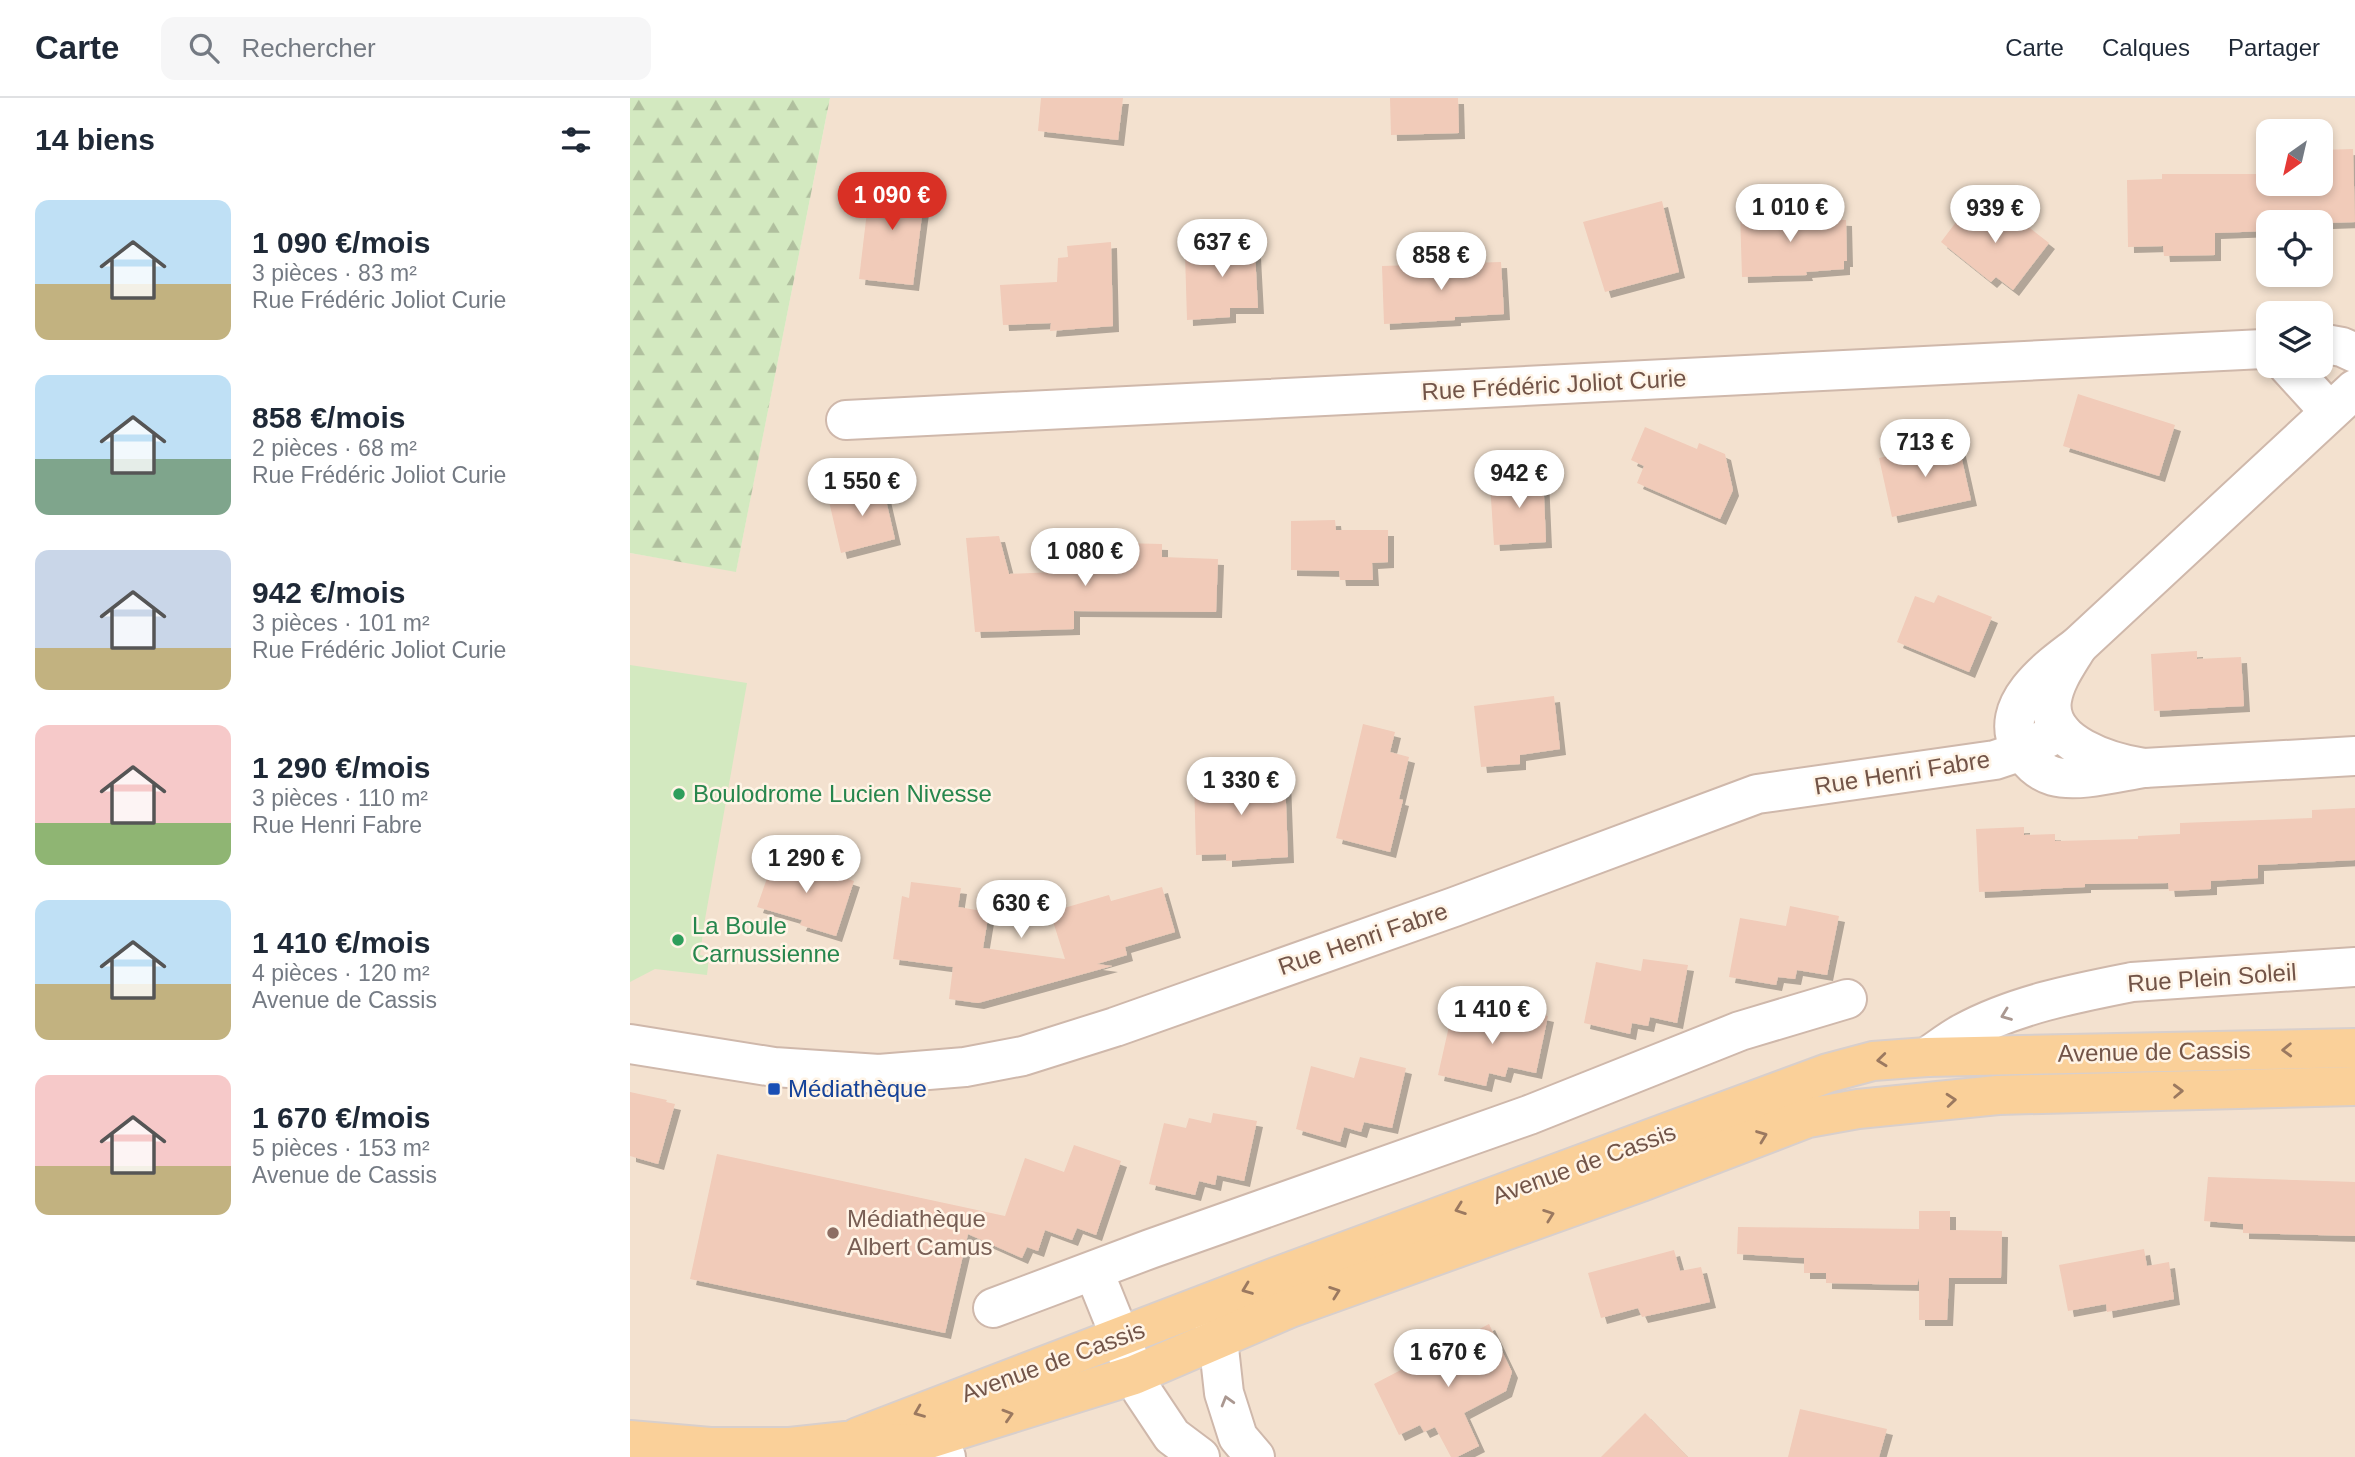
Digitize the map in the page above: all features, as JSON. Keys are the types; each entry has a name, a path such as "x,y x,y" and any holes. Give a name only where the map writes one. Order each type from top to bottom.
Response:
{"main road":[{"name":"Avenue de Cassis","path":"630,1440 710,1447 790,1447 846,1441 930,1451 1135,1375 1213,1321 1828,1073 1873,1060 2048,1053 2185,1053 2355,1048"},
{"name":"Avenue de Cassis","path":"846,1441 1119,1338 1290,1308 1641,1182 1808,1118 1858,1109 1998,1096 2355,1086"}],"street":[{"path":"2333,345 2355,353"},
{"name":"Rue Frédéric Joliot Curie","path":"846,420 2256,355"},
{"name":"Rue Frédéric Joliot Curie","path":"2309,378 2342,400"},
{"name":"Rue Henri Fabre","path":"2022,751 2015,739 2014,723 2025,693 2044,671 2078,646 2342,400"},
{"name":"Rue Henri Fabre","path":"630,1044 774,1067 879,1074 965,1067 1023,1056 1115,1027 1454,907 1757,794 1995,760 2022,751 2061,731 2051,702 2056,683 2078,646"},
{"path":"2061,731 2093,754 2118,764 2144,768"},
{"path":"2022,751 2029,761 2053,776 2074,778 2144,768 2355,757"},
{"name":"Rue Plein Soleil","path":"1927,1057 1964,1033 2010,1012 2132,982 2355,967"},
{"path":"1998,1096 2018,1087 2041,1069 2048,1053 2052,1021 2071,996"},
{"path":"993,1308 1150,1249 1528,1115 1740,1031 1847,999"},
{"path":"1094,1272 1142,1391 1172,1436 1200,1457"},
{"path":"1213,1321 1224,1393 1238,1437 1255,1457"}],"shaded area":[{"path":"830,98 2355,98 2355,1457 630,1457 630,553 736,571"}],"green space":[{"path":"630,98 830,98 736,572 630,553"},
{"name":"Boulodrome Lucien Nivesse","path":"630,665 747,683 704,925 700,955 709,957 707,975 655,969 630,982"}],"building":[{"path":"1041,98 1123,98 1118,140 1038,131"},
{"path":"1390,98 1458,98 1459,133 1391,135"},
{"path":"2353,149 2355,222 2333,223 2333,210 2256,210 2256,231 2215,233 2215,255 2164,256 2163,246 2128,247 2127,180 2162,179 2162,174 2256,174 2256,196 2333,196 2333,150"},
{"path":"871,178 926,185 913,285 859,279"},
{"path":"1662,201 1679,272 1605,292 1583,222"},
{"path":"1971,202 1993,219 2003,207 2049,243 2013,290 1996,277 1991,282 1941,242"},
{"path":"1796,211 1797,218 1846,220 1847,261 1844,261 1844,269 1806,272 1807,275 1742,277 1740,212"},
{"path":"1221,234 1254,234 1258,308 1230,308 1230,317 1187,320 1185,254 1222,252"},
{"path":"1111,242 1113,326 1050,331 1051,323 1003,325 1000,285 1057,282 1058,258 1068,257 1067,246"},
{"path":"1501,262 1504,314 1384,324 1382,266"},
{"path":"2078,394 2175,425 2159,476 2063,446"},
{"path":"1645,427 1697,449 1699,443 1725,454 1733,490 1720,519 1637,483 1644,466 1631,460"},
{"path":"1958,442 1971,500 1892,517 1879,458"},
{"path":"1543,473 1546,542 1494,545 1490,483 1506,483 1505,474"},
{"path":"882,483 895,539 841,553 828,497"},
{"path":"1335,520 1336,530 1388,530 1388,562 1372,563 1373,580 1340,580 1339,571 1291,570 1291,521"},
{"path":"999,536 1009,574 1121,569 1120,543 1162,544 1162,557 1218,559 1216,612 1074,611 1074,629 975,632 966,538"},
{"path":"1938,595 1992,617 1969,672 1897,642 1915,596 1934,603"},
{"path":"2197,651 2197,659 2241,657 2244,706 2154,711 2151,654"},
{"path":"1554,696 1560,749 1520,755 1520,764 1481,767 1474,706"},
{"path":"1363,724 1395,732 1390,752 1409,757 1399,799 1403,800 1390,852 1336,838"},
{"path":"1285,776 1288,857 1226,861 1226,854 1196,855 1194,777"},
{"path":"2355,808 2355,860 2258,865 2258,878 2211,881 2211,889 2169,891 2168,883 2085,884 2085,887 1979,892 1976,829 2024,827 2024,835 2055,834 2055,841 2138,839 2138,836 2180,834 2180,823 2312,818 2312,810"},
{"path":"775,855 854,881 836,936 800,925 802,920 757,907"},
{"path":"911,882 961,888 958,907 989,912 983,948 1065,959 1050,912 1109,895 1111,901 1162,887 1175,932 1125,947 1127,955 1097,964 1112,966 978,1003 949,999 953,967 893,959 902,896 909,898"},
{"path":"1790,906 1839,916 1827,975 1797,970 1795,979 1778,977 1776,985 1729,977 1740,918 1786,926"},
{"path":"1643,959 1688,965 1677,1023 1650,1017 1648,1026 1632,1023 1630,1034 1584,1023 1596,962 1641,971"},
{"path":"1503,1006 1548,1016 1536,1073 1508,1067 1505,1077 1489,1073 1486,1086 1438,1075 1452,1013 1500,1023"},
{"path":"1360,1057 1406,1068 1392,1128 1364,1122 1361,1132 1344,1127 1340,1142 1296,1129 1311,1066 1354,1078"},
{"path":"630,1092 675,1104 658,1164 630,1156"},
{"path":"1213,1113 1257,1121 1244,1181 1217,1175 1215,1185 1199,1181 1195,1195 1149,1184 1164,1123 1186,1128 1189,1118 1211,1123"},
{"name":"Médiathèque Albert Camus","path":"1074,1145 1121,1161 1096,1235 1077,1228 1072,1240 1045,1230 1038,1251 1027,1247 1022,1258 968,1234 945,1333 690,1279 717,1154 1005,1216 1025,1158 1064,1172"},
{"path":"2208,1177 2355,1182 2355,1236 2243,1233 2243,1224 2204,1221"},
{"path":"1919,1211 1950,1211 1950,1230 2002,1231 2001,1278 1949,1278 1947,1320 1919,1320 1919,1278 1917,1285 1826,1283 1826,1273 1804,1273 1804,1258 1737,1254 1738,1227 1919,1229"},
{"path":"2144,1249 2147,1266 2169,1262 2174,1299 2107,1312 2106,1304 2068,1311 2059,1265"},
{"path":"1674,1250 1680,1271 1701,1267 1710,1302 1642,1317 1638,1308 1601,1318 1588,1273"},
{"path":"1489,1324 1512,1372 1506,1391 1464,1413 1479,1446 1457,1457 1451,1457 1435,1427 1424,1432 1420,1425 1399,1435 1374,1384"},
{"path":"1800,1409 1887,1429 1879,1457 1788,1457"},
{"path":"1645,1413 1688,1457 1601,1457"}],"place":[{"name":"Boulodrome Lucien Nivesse","path":"679,794"},
{"name":"La Boule Carnussienne","path":"678,940"},
{"name":"Médiathèque","path":"774,1089"},
{"name":"Médiathèque Albert Camus","path":"833,1233"}]}
